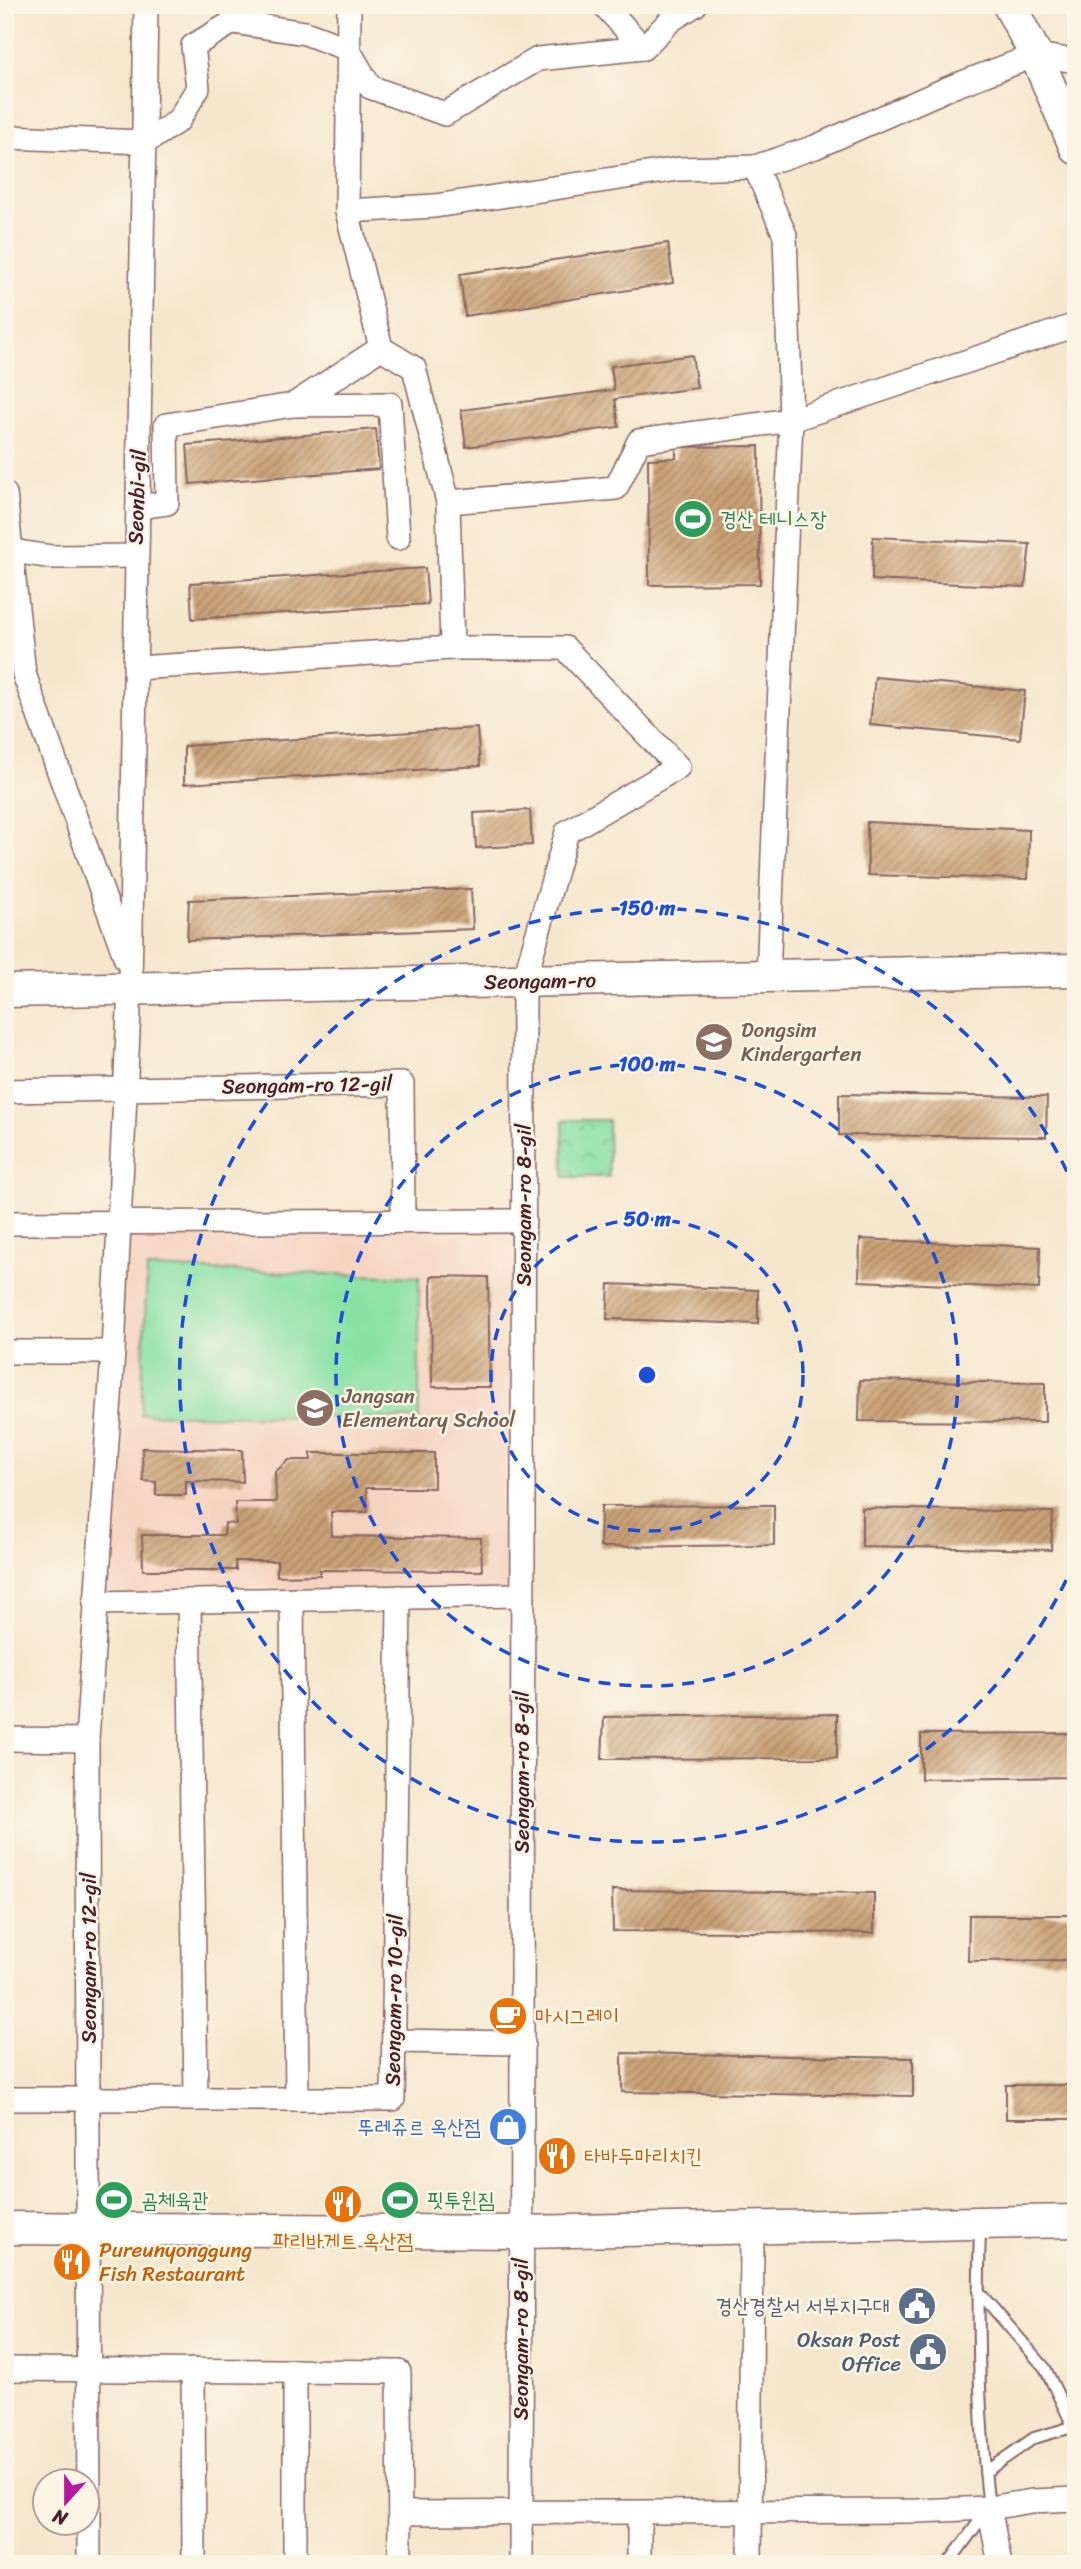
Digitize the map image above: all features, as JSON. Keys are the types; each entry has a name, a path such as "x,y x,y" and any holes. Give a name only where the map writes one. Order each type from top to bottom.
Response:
{"street":[{"name":"Seonbi-gil","path":"131,980 135,556 146,142 146,5"},
{"path":"604,5 642,48"},
{"path":"5,138 146,142 178,121 198,88 193,46 233,22 304,33 348,49 370,87 445,114 538,59 642,48 671,20 695,5"},
{"path":"1009,5 1036,55 1076,148"},
{"path":"136,668 452,648 448,502 414,368 381,348 347,211 349,6"},
{"path":"347,211 435,206 679,169 755,167 815,147 949,88 1036,55 1076,61"},
{"path":"755,167 785,234 790,420 768,976"},
{"path":"448,502 616,488 639,441 790,420 1076,325"},
{"path":"293,405 381,348"},
{"path":"138,507 167,503 166,425 293,405 390,404 398,538"},
{"path":"5,494 24,674 131,980"},
{"path":"9,550 52,557 135,556"},
{"name":"Seongam-ro 8-gil","path":"452,648 565,648 678,767 568,832 524,981 521,2564"},
{"name":"Seongam-ro","path":"5,991 131,980 524,981 1076,970"},
{"name":"Seongam-ro 12-gil","path":"89,2564 86,2229 89,2099 87,1740 113,1352 131,980"},
{"name":"Seongam-ro 12-gil","path":"5,1091 402,1084 403,1222"},
{"path":"5,1223 524,1221"},
{"path":"5,1352 113,1352"},
{"path":"95,1603 522,1595"},
{"name":"Seongam-ro 10-gil","path":"5,2099 393,2099 398,1597"},
{"path":"292,1599 297,2099"},
{"path":"189,1601 196,2099"},
{"path":"5,1739 87,1740"},
{"path":"394,2041 523,2043"},
{"path":"5,2228 522,2232 1076,2221"},
{"path":"750,2564 751,2228"},
{"path":"5,2369 399,2372 400,2564"},
{"path":"193,2370 194,2564"},
{"path":"295,2371 295,2564"},
{"path":"400,2513 989,2508 1076,2498"},
{"path":"989,2508 1000,2564"},
{"path":"639,2512 639,2564"}],"lane":[{"path":"948,2564 989,2508 985,2472 978,2291 980,2223"},
{"path":"978,2291 1045,2368 1075,2428 1034,2438 985,2472"}],"shaded area":[{"name":"Jangsan Elementary School","path":"524,1221 522,1595 95,1603 120,1222"}],"green space":[{"path":"563,1120 608,1120 609,1177 564,1177"},
{"path":"147,1268 419,1277 419,1419 141,1414"}],"building":[{"path":"668,243 673,283 465,316 460,274"},
{"path":"692,355 697,388 615,399 619,427 466,447 461,410 614,390 611,366"},
{"path":"376,429 379,469 190,484 187,445"},
{"path":"759,446 760,584 649,585 648,459 676,458 676,447"},
{"path":"873,537 1030,544 1025,587 872,580"},
{"path":"425,568 428,604 192,619 190,583"},
{"path":"875,677 1025,691 1020,739 870,725"},
{"path":"477,728 480,766 184,784 184,746"},
{"path":"530,810 532,845 476,848 474,813"},
{"path":"867,822 1029,830 1028,879 868,875"},
{"path":"471,889 473,929 187,940 189,900"},
{"path":"839,1094 1047,1097 1046,1137 839,1135"},
{"path":"860,1239 1040,1247 1039,1289 859,1281"},
{"path":"431,1276 488,1277 490,1387 432,1387"},
{"path":"609,1284 758,1290 758,1324 607,1319"},
{"path":"860,1380 1045,1383 1045,1422 859,1421"},
{"path":"142,1448 242,1450 243,1482 186,1481 186,1495 156,1495 156,1482 143,1481"},
{"path":"311,1453 434,1453 434,1488 366,1488 368,1512 331,1512 332,1536 481,1538 482,1571 320,1570 320,1575 277,1576 277,1561 235,1561 236,1570 143,1570 142,1535 224,1535 225,1523 236,1524 235,1502 276,1502 275,1472 289,1460 311,1460"},
{"path":"774,1505 774,1545 600,1547 601,1506"},
{"path":"862,1508 1053,1512 1051,1550 862,1546"},
{"path":"837,1714 837,1758 602,1759 604,1717"},
{"path":"1076,1733 1076,1777 921,1779 921,1734"},
{"path":"612,1890 874,1893 874,1933 613,1931"},
{"path":"969,1915 1076,1915 1076,1960 968,1961"},
{"path":"622,2053 913,2058 913,2096 622,2092"},
{"path":"1006,2085 1076,2085 1076,2119 1006,2119"}],"place":[{"name":"경산 테니스장","path":"693,519"},
{"name":"Dongsim Kindergarten","path":"714,1042"},
{"name":"Jangsan Elementary School","path":"315,1408"},
{"name":"마시그레이","path":"508,2016"},
{"name":"뚜레쥬르 옥산점","path":"508,2127"},
{"name":"타바두마리치킨","path":"557,2156"},
{"name":"곰체육관","path":"114,2200"},
{"name":"핏투윈짐","path":"400,2200"},
{"name":"파리바게트 옥산점","path":"343,2204"},
{"name":"Pureunyonggung Fish Restaurant","path":"72,2262"},
{"name":"경산경찰서 서부지구대","path":"917,2306"},
{"name":"Oksan Post Office","path":"928,2352"}]}
